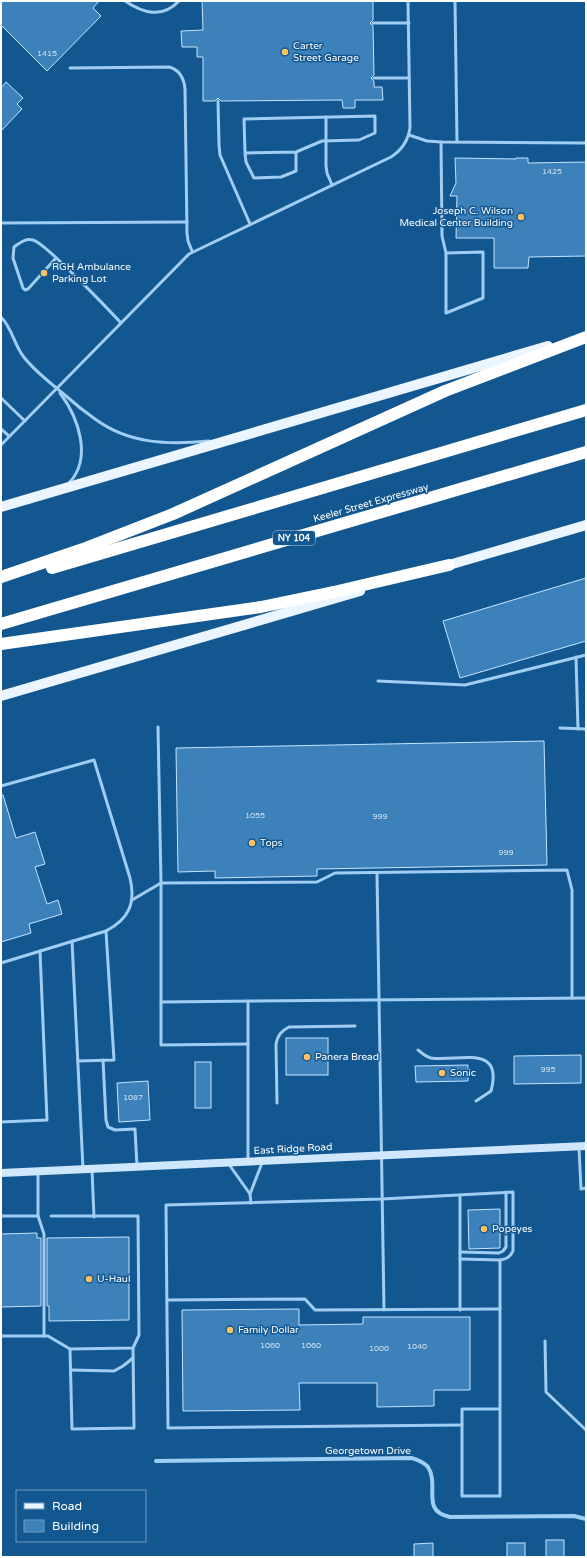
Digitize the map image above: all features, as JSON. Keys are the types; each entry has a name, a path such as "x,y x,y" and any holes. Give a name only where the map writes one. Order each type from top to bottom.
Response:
{"highway":[{"path":"1,577 82,549 173,514 434,396 586,336"},
{"path":"1,582 586,410"},
{"name":"Keeler Street Expressway","path":"1,624 586,452"},
{"path":"1,644 268,606 338,592 449,565"}],"main road":[{"path":"1,507 586,336"},
{"path":"1,696 586,526"},
{"name":"East Ridge Road","path":"1,1173 583,1146"}],"street":[{"name":"Georgetown Drive","path":"156,1461 412,1458 422,1461 428,1467 432,1478 434,1509 441,1515 450,1517 574,1516 586,1519"}],"lane":[{"path":"125,1 138,9 151,12 171,8 179,1"},
{"path":"1,444 185,256 192,251 395,155 403,146 409,135 410,125 408,1"},
{"path":"455,1 457,142"},
{"path":"373,23 409,23"},
{"path":"70,68 169,67 181,75 184,81 185,89 187,237 192,251"},
{"path":"374,78 409,78"},
{"path":"218,101 218,145 220,155 250,224"},
{"path":"245,153 296,152 313,143 359,140 374,133 375,116 244,119 245,153 246,162 254,178 281,177 296,171 296,152"},
{"path":"326,117 327,173 332,185"},
{"path":"409,135 442,142 586,143"},
{"path":"442,142 442,236 446,253 446,312 483,298 483,252 446,253"},
{"path":"1,223 187,222"},
{"path":"56,258 28,289 25,290 23,288 13,258 14,247 22,241 33,240 42,244 56,258 121,323"},
{"path":"1,317 8,325 17,347 23,356 44,378 95,420 117,432 130,437 174,444 236,438"},
{"path":"53,492 66,486 74,478 79,469 82,452 81,442 73,413 57,388"},
{"path":"1,398 25,421"},
{"path":"1,429 9,436"},
{"path":"378,681 465,685 586,655"},
{"path":"576,657 578,729"},
{"path":"158,728 161,883 161,1045 248,1044"},
{"path":"560,728 586,729"},
{"path":"1,786 94,760 130,878 133,896 127,914 120,923 106,931 1,963"},
{"path":"132,900 161,883 317,882 335,873 567,870 571,886 572,998"},
{"path":"377,872 384,1310"},
{"path":"78,1061 114,1060 106,931"},
{"path":"72,941 83,1169"},
{"path":"1,1122 47,1120 40,951"},
{"path":"161,1002 586,998"},
{"path":"248,1001 248,1161"},
{"path":"277,1103 276,1044 278,1036 283,1030 289,1027 355,1026"},
{"path":"418,1050 430,1058 481,1058 488,1062 493,1070 493,1083 491,1091 476,1101"},
{"path":"103,1060 106,1120 108,1127 115,1130 135,1129 137,1166"},
{"path":"583,1146 581,1189 586,1188"},
{"path":"251,1203 250,1194 263,1160"},
{"path":"228,1162 250,1194"},
{"path":"92,1168 94,1216"},
{"path":"38,1171 38,1216 44,1234 44,1336"},
{"path":"460,1252 504,1251 506,1247 506,1192"},
{"path":"460,1259 500,1260 507,1259 511,1256 514,1251 513,1192 382,1199 166,1205 168,1428 462,1425"},
{"path":"460,1195 460,1310"},
{"path":"1,1216 38,1216"},
{"path":"51,1216 138,1216 139,1335 133,1348 134,1428 72,1429 70,1349"},
{"path":"500,1260 500,1309 500,1409 500,1496 462,1496 462,1409 500,1409"},
{"path":"167,1300 305,1299 315,1310 500,1309"},
{"path":"1,1336 48,1336 70,1349 133,1348"},
{"path":"545,1341 546,1392 586,1430"},
{"path":"71,1370 114,1371 133,1358"}],"building":[{"path":"1,1 99,1 93,8 101,16 47,71 1,25"},
{"name":"Carter Street Garage","path":"202,1 373,1 373,20 370,23 373,26 374,75 371,78 374,81 374,87 382,87 383,100 355,100 355,108 343,108 342,100 221,101 218,98 215,101 203,101 203,57 197,57 197,47 182,47 181,31 203,30"},
{"path":"6,82 23,98 17,104 22,109 1,131 1,88"},
{"name":"Joseph C. Wilson Medical Center Building","path":"455,158 528,158 528,163 586,162 586,256 529,257 528,268 494,268 494,238 456,238 457,196 450,196 456,183"},
{"path":"586,578 586,641 460,678 443,621"},
{"path":"544,741 547,865 317,869 317,876 215,878 215,871 178,872 176,748"},
{"path":"1,795 3,795 16,838 35,832 45,864 35,867 47,904 58,900 62,914 29,924 31,933 1,942"},
{"name":"Panera Bread","path":"286,1038 328,1038 328,1075 286,1075"},
{"path":"581,1055 581,1083 514,1084 514,1056"},
{"path":"195,1062 211,1062 211,1108 195,1108"},
{"name":"Sonic","path":"468,1065 468,1081 416,1082 415,1066"},
{"path":"148,1081 150,1120 119,1122 117,1083"},
{"name":"Popeyes","path":"500,1209 500,1248 469,1249 468,1210"},
{"path":"37,1233 37,1238 41,1238 41,1306 1,1307 1,1234"},
{"name":"U-Haul","path":"129,1237 129,1320 49,1321 49,1306 47,1306 47,1238"},
{"path":"299,1309 299,1325 363,1324 363,1317 470,1317 470,1390 434,1390 434,1406 377,1407 377,1383 299,1383 300,1410 183,1411 182,1310"},
{"path":"546,1540 564,1540 564,1557 546,1557"},
{"path":"433,1543 433,1557 414,1557 414,1544"},
{"path":"507,1543 525,1543 525,1557 507,1557"}],"place":[{"name":"Carter Street Garage","path":"285,52"},
{"name":"Joseph C. Wilson Medical Center Building","path":"521,217"},
{"name":"RGH Ambulance Parking Lot","path":"44,273"},
{"name":"Tops","path":"252,843"},
{"name":"Panera Bread","path":"307,1057"},
{"name":"Sonic","path":"442,1073"},
{"name":"Popeyes","path":"484,1229"},
{"name":"U-Haul","path":"89,1279"},
{"name":"Family Dollar","path":"230,1330"}]}
